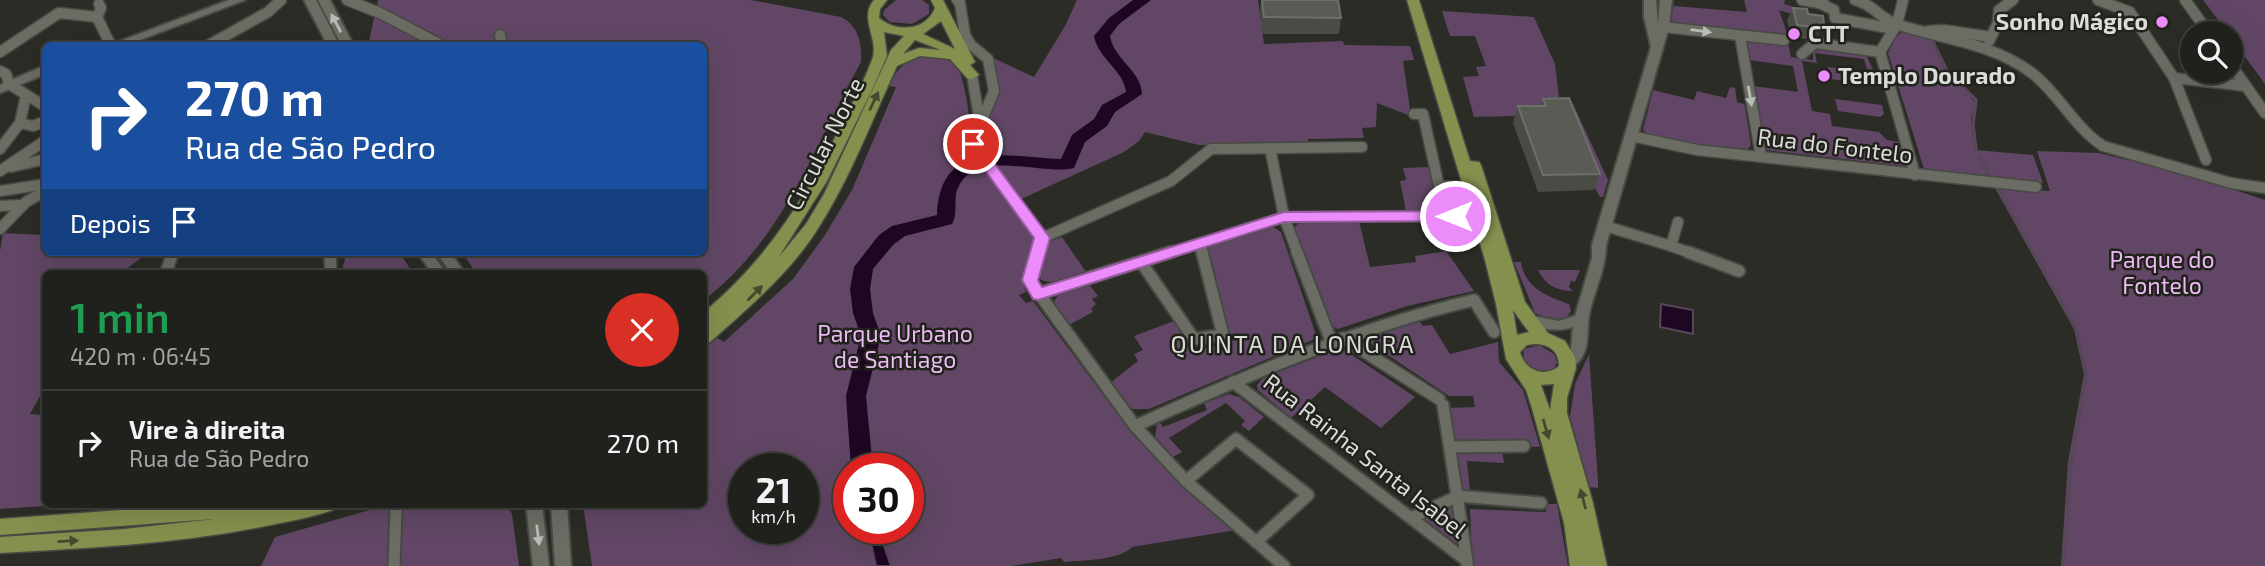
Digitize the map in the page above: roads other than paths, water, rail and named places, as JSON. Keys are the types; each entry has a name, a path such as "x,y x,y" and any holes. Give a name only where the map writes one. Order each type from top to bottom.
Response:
{"main road":[{"path":"1413,0 1503,296 1516,358 1540,405 1573,523 1580,566"},
{"path":"1423,0 1517,300 1528,320 1546,339 1562,348 1568,365 1560,386 1560,419 1583,498 1597,566"},
{"path":"939,2 967,56 972,75"},
{"name":"Circular Norte","path":"707,335 760,289 811,228 831,194 898,50 913,31 937,19 939,2"},
{"path":"876,7 884,28 913,31 940,44 972,75"},
{"name":"Circular Norte","path":"707,318 758,271 790,232 815,194 880,56 876,7"},
{"path":"892,63 908,55 928,51 957,58"},
{"path":"1516,358 1521,340 1546,339"},
{"path":"1516,358 1541,379 1557,377 1568,365"},
{"path":"0,527 238,508"},
{"path":"0,545 128,538 208,529 312,508"}],"street":[{"path":"122,42 239,0"},
{"path":"214,42 268,12 281,0"},
{"path":"310,0 332,42"},
{"path":"324,0 346,42"},
{"path":"347,0 380,13 435,42"},
{"path":"378,0 380,13"},
{"path":"957,0 960,3 961,22 971,45 988,59 994,91 973,144 1042,238"},
{"path":"1568,365 1578,351 1581,319 1605,226 1657,49 1657,26 1650,0"},
{"path":"1657,26 1666,0"},
{"path":"1802,0 1822,2 1834,10 1835,19 1928,31 1960,31 1991,37"},
{"path":"1903,0 1896,26 1880,52 1915,175"},
{"path":"1986,47 1998,23 1999,10 2013,0"},
{"path":"2098,0 2130,12 2174,78 2206,160"},
{"path":"2185,0 2200,21"},
{"path":"1860,1 1865,19 1861,23"},
{"path":"1860,1 1896,26"},
{"path":"99,4 101,8 97,17 109,42"},
{"path":"0,52 59,13 97,17"},
{"path":"1657,26 1784,40"},
{"path":"1928,31 1950,40 1986,47 2032,74 2060,101 2089,137 2103,146 2231,183 2265,188"},
{"path":"500,35 501,42"},
{"path":"1740,36 1761,157"},
{"path":"1802,54 1815,43 1880,52"},
{"path":"0,71 6,74 5,87"},
{"path":"5,87 42,71"},
{"path":"972,75 979,128"},
{"path":"2174,78 2246,86"},
{"path":"2243,82 2265,113"},
{"path":"5,87 42,105"},
{"path":"0,149 20,123 26,95"},
{"path":"975,96 983,100 992,97"},
{"path":"1414,114 1423,114 1438,186 1470,187"},
{"path":"20,123 33,126 42,123"},
{"name":"Rua do Fontelo","path":"1631,136 1680,148 2036,187"},
{"path":"1,171 42,143"},
{"path":"1042,238 1171,181 1211,149 1362,147"},
{"path":"1270,148 1284,217 1331,341"},
{"path":"1,171 42,160"},
{"path":"0,191 42,188"},
{"path":"0,229 42,190"},
{"path":"1038,294 1284,217 1455,216 1450,200"},
{"path":"0,206 23,205"},
{"path":"1671,246 1678,222"},
{"path":"1605,226 1739,271"},
{"path":"1042,238 1030,280 1135,426 1185,481 1284,566"},
{"path":"1141,262 1194,339 1223,335 1200,243"},
{"path":"1135,426 1331,341 1417,312 1474,300 1494,332"},
{"path":"1528,320 1559,326 1581,319"},
{"path":"1546,339 1581,319"},
{"path":"1343,338 1441,402 1451,447 1467,564"},
{"name":"Rua Rainha Santa Isabel","path":"1233,382 1467,564"},
{"path":"1185,481 1236,439 1308,495 1256,542"},
{"path":"1451,447 1524,446"},
{"path":"1411,518 1458,496 1541,503"},
{"path":"534,508 541,566"},
{"path":"559,508 564,566"},
{"path":"394,566 396,509"}],"waterway":[{"path":"861,453 856,396 871,336 863,313 860,289 864,267 886,240 899,231 946,219 950,185 959,173 968,167 1002,160 1068,164 1078,139 1101,122 1108,109 1134,94 1130,79 1107,52 1102,36 1114,21 1143,0"},
{"path":"1930,36 1948,73 1976,100 1973,124 1976,150"},
{"path":"1980,157 1990,177"},
{"path":"1997,188 2076,329 2086,374 2071,463 2063,566"}],"place":[{"name":"Sonho Mágico","path":"2162,22"},
{"name":"CTT","path":"1794,34"},
{"name":"Templo Dourado","path":"1824,76"}],"district":[{"name":"QUINTA DA LONGRA","path":"1293,345"}],"park label":[{"name":"Parque do Fontelo","path":"2162,273"},
{"name":"Parque Urbano de Santiago","path":"895,347"}]}
